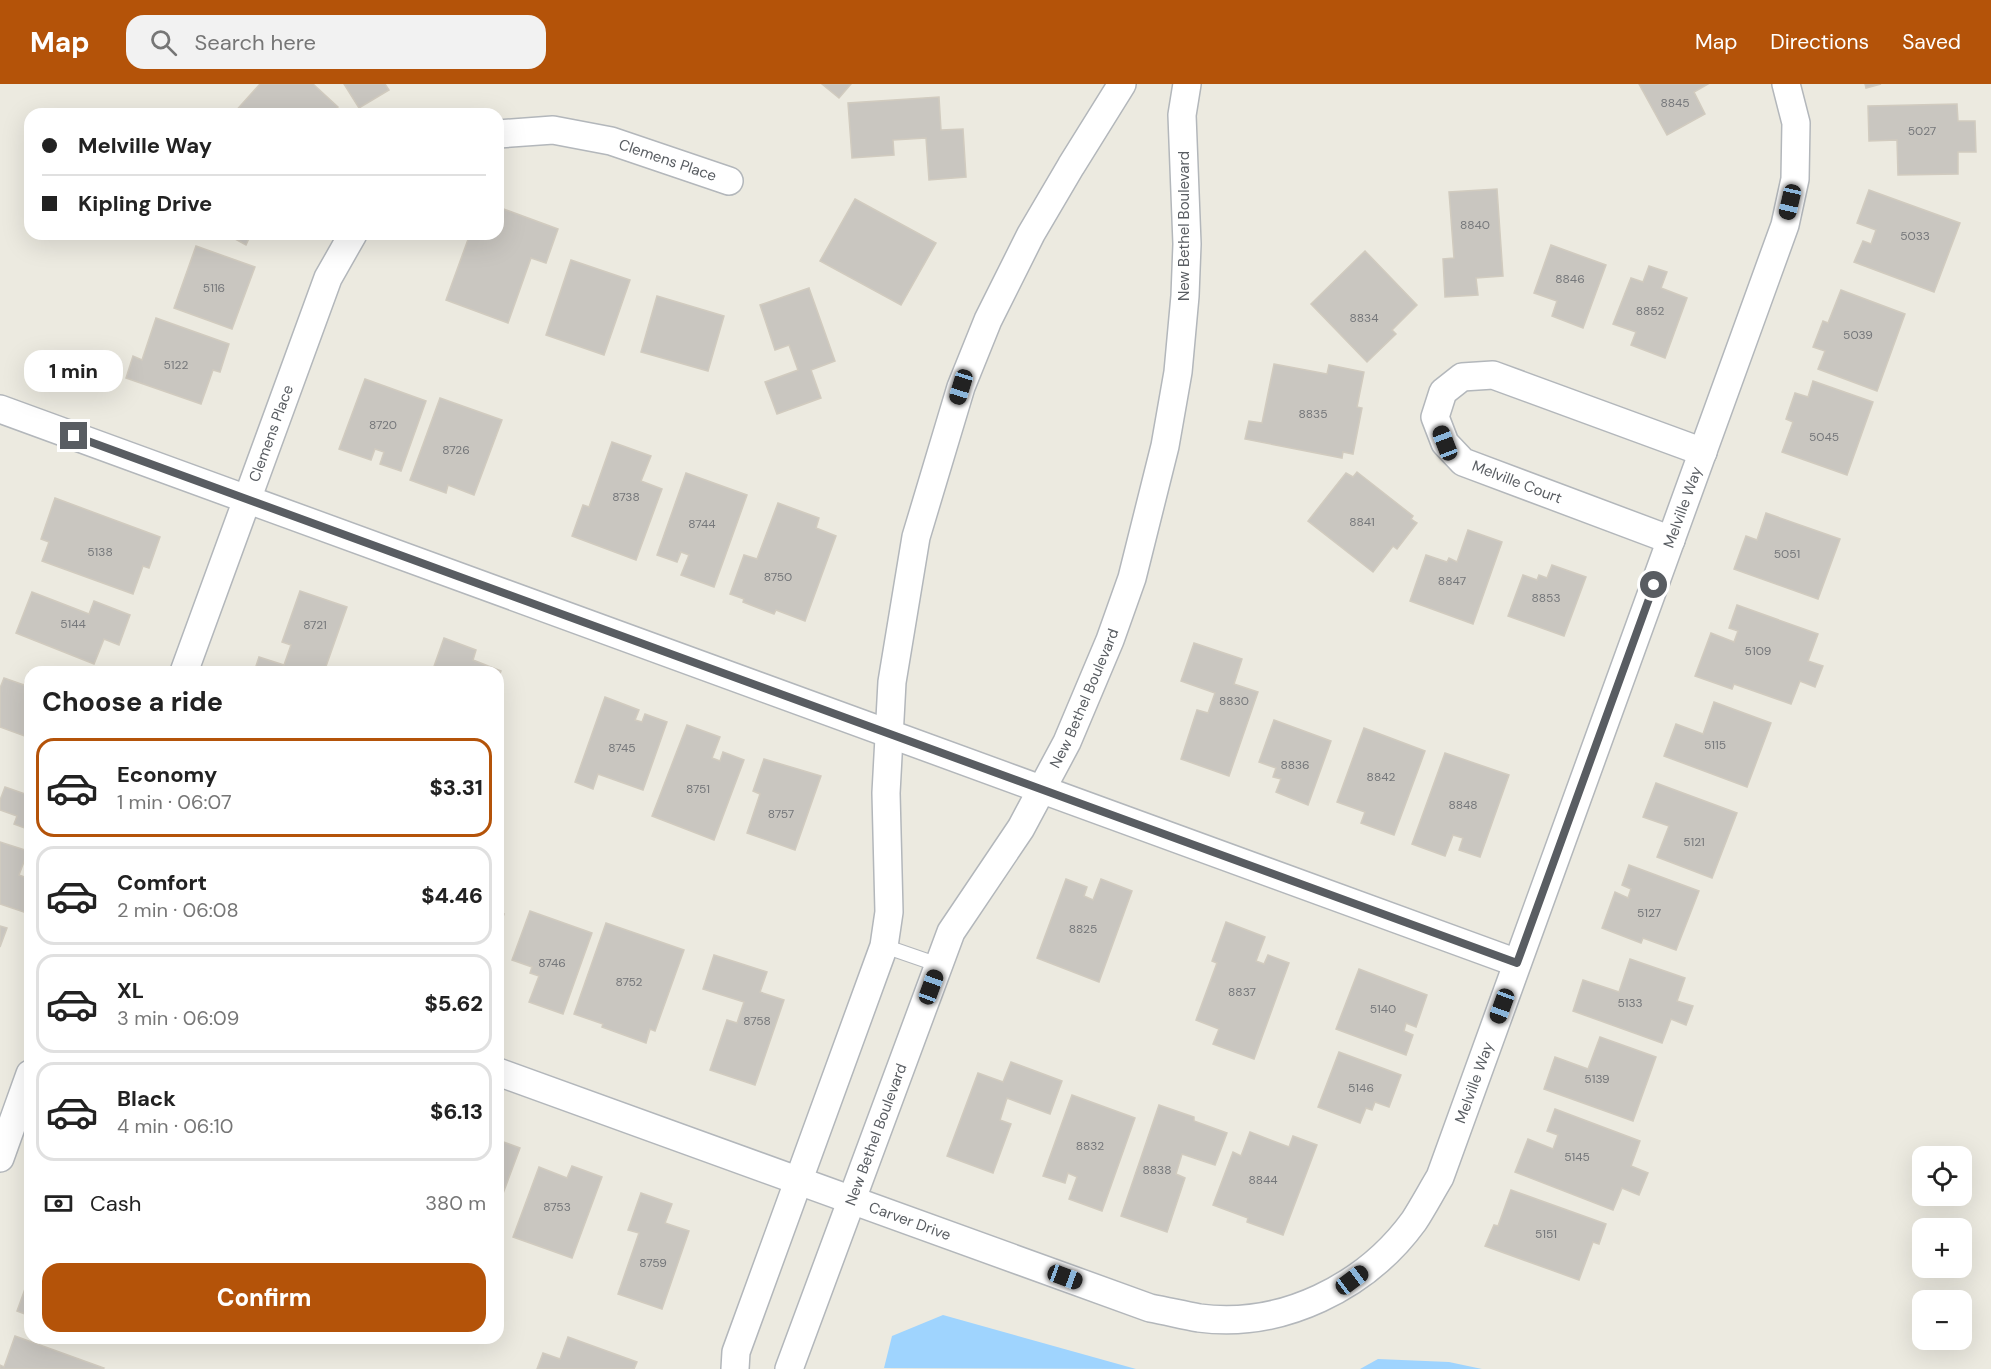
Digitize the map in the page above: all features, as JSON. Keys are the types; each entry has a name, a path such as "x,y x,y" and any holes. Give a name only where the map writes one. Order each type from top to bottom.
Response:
{"street":[{"path":"735,1369 736,1352 884,946 889,912 886,793 892,682 916,537 961,387 988,320 1031,234 1122,84"},
{"name":"New Bethel Boulevard","path":"789,1369 951,932 1021,828 1067,742 1110,640 1131,578 1165,446 1178,372 1187,244 1182,115 1187,84"},
{"name":"Melville Way","path":"1296,1309 1338,1290 1380,1258 1413,1221 1440,1177 1785,225 1795,179 1796,123 1786,84"},
{"name":"Clemens Place","path":"504,134 553,130 610,141 729,181"},
{"name":"Clemens Place","path":"186,666 328,278 350,240"},
{"name":"Melville Court","path":"1671,540 1463,462 1445,443 1435,417 1443,392 1462,377 1493,375 1703,452"},
{"path":"0,409 1517,963"},
{"name":"Carver Drive","path":"504,1074 1150,1308 1201,1318 1250,1319 1296,1309"},
{"path":"0,1158 24,1091"}],"lane":[{"path":"884,946 939,965"}],"water":[{"path":"943,1315 1136,1369 884,1368 892,1336"},
{"path":"1378,1359 1449,1362 1482,1369 1360,1369"}],"building":[{"path":"260,84 313,84 338,107 337,108 238,108"},
{"path":"344,84 385,84 389,90 359,108"},
{"path":"822,84 851,84 839,98"},
{"path":"1639,84 1708,84 1694,92 1705,114 1667,135"},
{"path":"1865,84 1881,84 1866,88"},
{"path":"939,97 941,130 963,129 966,177 929,180 926,138 893,140 894,155 852,158 848,103"},
{"path":"1957,104 1958,121 1975,121 1976,152 1958,152 1958,174 1898,175 1897,140 1869,141 1868,106"},
{"path":"1497,189 1503,276 1476,278 1478,295 1445,297 1443,259 1454,258 1449,192"},
{"path":"1869,190 1960,223 1934,292 1854,262 1863,241 1871,244 1876,230 1857,223"},
{"path":"855,199 936,243 901,305 820,261"},
{"path":"504,209 558,229 546,263 531,258 508,323 446,300 468,240 504,240"},
{"path":"237,240 248,240 246,245"},
{"path":"1551,245 1606,265 1583,328 1552,316 1557,301 1534,293"},
{"path":"196,246 255,267 232,329 174,308"},
{"path":"1365,251 1417,305 1392,330 1396,334 1367,362 1311,304"},
{"path":"571,260 630,280 604,355 546,335"},
{"path":"1649,266 1667,272 1661,288 1687,298 1665,358 1631,345 1636,332 1613,324 1631,278 1643,282"},
{"path":"809,288 835,361 811,370 821,398 777,414 765,382 798,370 789,345 775,350 760,305"},
{"path":"1841,290 1905,314 1877,391 1818,369 1825,351 1813,347 1823,321 1828,323"},
{"path":"657,296 724,316 708,371 641,352"},
{"path":"156,318 229,344 220,372 213,370 201,404 126,378 133,356 142,360"},
{"path":"1274,364 1327,374 1329,365 1364,372 1357,407 1362,408 1353,454 1343,452 1342,458 1245,439 1249,421 1262,423"},
{"path":"365,379 426,401 401,471 380,464 384,452 375,449 371,460 339,449"},
{"path":"1813,381 1873,402 1847,475 1782,452 1793,422 1786,419 1795,393 1808,397"},
{"path":"440,398 502,420 474,495 448,485 446,493 410,480"},
{"path":"612,442 651,456 641,481 662,489 636,560 572,536 583,505 589,507"},
{"path":"1357,472 1413,516 1411,519 1417,523 1397,549 1393,546 1373,572 1308,521 1346,473 1353,477"},
{"path":"686,473 747,495 714,587 681,575 689,555 681,552 677,562 657,555"},
{"path":"55,498 160,537 149,568 143,566 133,594 42,561 49,542 41,539"},
{"path":"778,503 819,518 816,528 836,536 805,621 776,610 774,614 743,602 744,599 730,594 744,555 757,559"},
{"path":"1766,513 1840,539 1818,599 1734,569 1746,536 1757,540"},
{"path":"1468,530 1502,542 1473,624 1410,601 1426,555 1447,562 1449,558 1457,562"},
{"path":"1552,565 1586,577 1564,636 1508,616 1523,575 1537,580 1539,575 1547,578"},
{"path":"300,591 347,607 326,666 256,666 259,657 284,665 291,645 282,642"},
{"path":"32,592 89,614 94,601 130,615 119,645 104,639 94,664 16,633"},
{"path":"1737,605 1818,634 1808,661 1823,666 1815,687 1800,681 1791,704 1734,684 1732,689 1695,676 1711,633 1734,642 1738,631 1729,628"},
{"path":"444,638 476,650 473,660 488,666 434,666"},
{"path":"1194,643 1242,659 1234,684 1258,692 1229,776 1181,759 1197,710 1208,713 1215,693 1181,681"},
{"path":"4,678 24,685 24,736 0,727 0,688"},
{"path":"605,697 639,710 635,720 642,722 645,714 667,722 643,790 598,774 593,789 575,782"},
{"path":"1714,702 1771,723 1747,787 1664,756 1676,724 1703,734"},
{"path":"1274,720 1331,741 1308,805 1276,792 1281,779 1273,777 1276,768 1259,762"},
{"path":"687,725 720,737 712,758 720,761 723,752 744,760 714,840 652,816"},
{"path":"1364,728 1425,751 1394,835 1361,823 1365,812 1337,802"},
{"path":"1445,753 1509,775 1480,857 1459,850 1463,838 1453,835 1445,856 1412,844"},
{"path":"764,759 821,776 795,850 747,833 760,794 753,791"},
{"path":"1656,783 1737,813 1712,878 1657,857 1669,826 1643,817"},
{"path":"5,787 24,794 24,828 14,824 17,816 0,810 0,800"},
{"path":"0,842 24,850 24,862 19,875 24,877 24,912 0,904"},
{"path":"1629,865 1699,891 1676,950 1643,938 1641,943 1602,928 1615,892 1628,898 1631,889 1622,885"},
{"path":"1066,879 1087,887 1084,896 1093,900 1101,879 1132,891 1099,982 1037,958"},
{"path":"530,911 592,933 563,1014 529,1002 539,976 530,973 532,967 512,960"},
{"path":"1226,922 1265,937 1256,961 1264,964 1268,955 1289,963 1254,1059 1213,1044 1219,1029 1196,1020 1217,963 1212,961"},
{"path":"606,923 684,950 655,1031 650,1029 646,1043 574,1014"},
{"path":"0,926 7,928 0,947"},
{"path":"714,955 767,972 760,992 784,1000 755,1085 710,1070 727,1020 737,1023 744,1002 703,989"},
{"path":"1630,959 1685,978 1677,1001 1693,1006 1686,1025 1671,1019 1662,1043 1573,1011 1583,980 1619,992"},
{"path":"1359,969 1427,995 1416,1027 1406,1023 1404,1031 1413,1035 1406,1055 1336,1029"},
{"path":"1600,1037 1656,1057 1633,1121 1544,1089 1555,1057 1588,1069"},
{"path":"1339,1052 1401,1075 1389,1107 1375,1102 1372,1110 1366,1108 1360,1123 1318,1107"},
{"path":"1011,1062 1062,1081 1050,1114 1007,1098 1000,1120 1011,1124 993,1173 947,1156 978,1073 1003,1082"},
{"path":"1072,1095 1135,1118 1102,1211 1069,1199 1077,1177 1068,1173 1065,1183 1043,1176"},
{"path":"1159,1105 1194,1117 1194,1121 1227,1133 1215,1165 1182,1154 1176,1174 1185,1178 1167,1232 1121,1216"},
{"path":"1555,1109 1640,1141 1631,1166 1648,1173 1639,1195 1622,1188 1613,1210 1515,1172 1528,1139 1553,1149 1558,1135 1547,1131"},
{"path":"1250,1132 1289,1147 1293,1136 1317,1145 1283,1235 1247,1222 1248,1218 1213,1205 1233,1152 1241,1156"},
{"path":"504,1142 520,1148 504,1191"},
{"path":"572,1166 602,1177 572,1258 513,1237 539,1167 567,1178"},
{"path":"1511,1190 1606,1224 1599,1244 1593,1242 1579,1280 1485,1246 1494,1225 1498,1226"},
{"path":"641,1193 672,1204 665,1223 689,1231 662,1309 618,1294 639,1233 628,1230"},
{"path":"24,1292 24,1314 17,1311"},
{"path":"15,1336 24,1339 24,1344 37,1344 104,1368 0,1369 0,1365 4,1367"},
{"path":"568,1337 637,1362 634,1369 537,1369 543,1353 560,1359"}],"route":[{"path":"74,436 1517,963 1654,585"}]}
